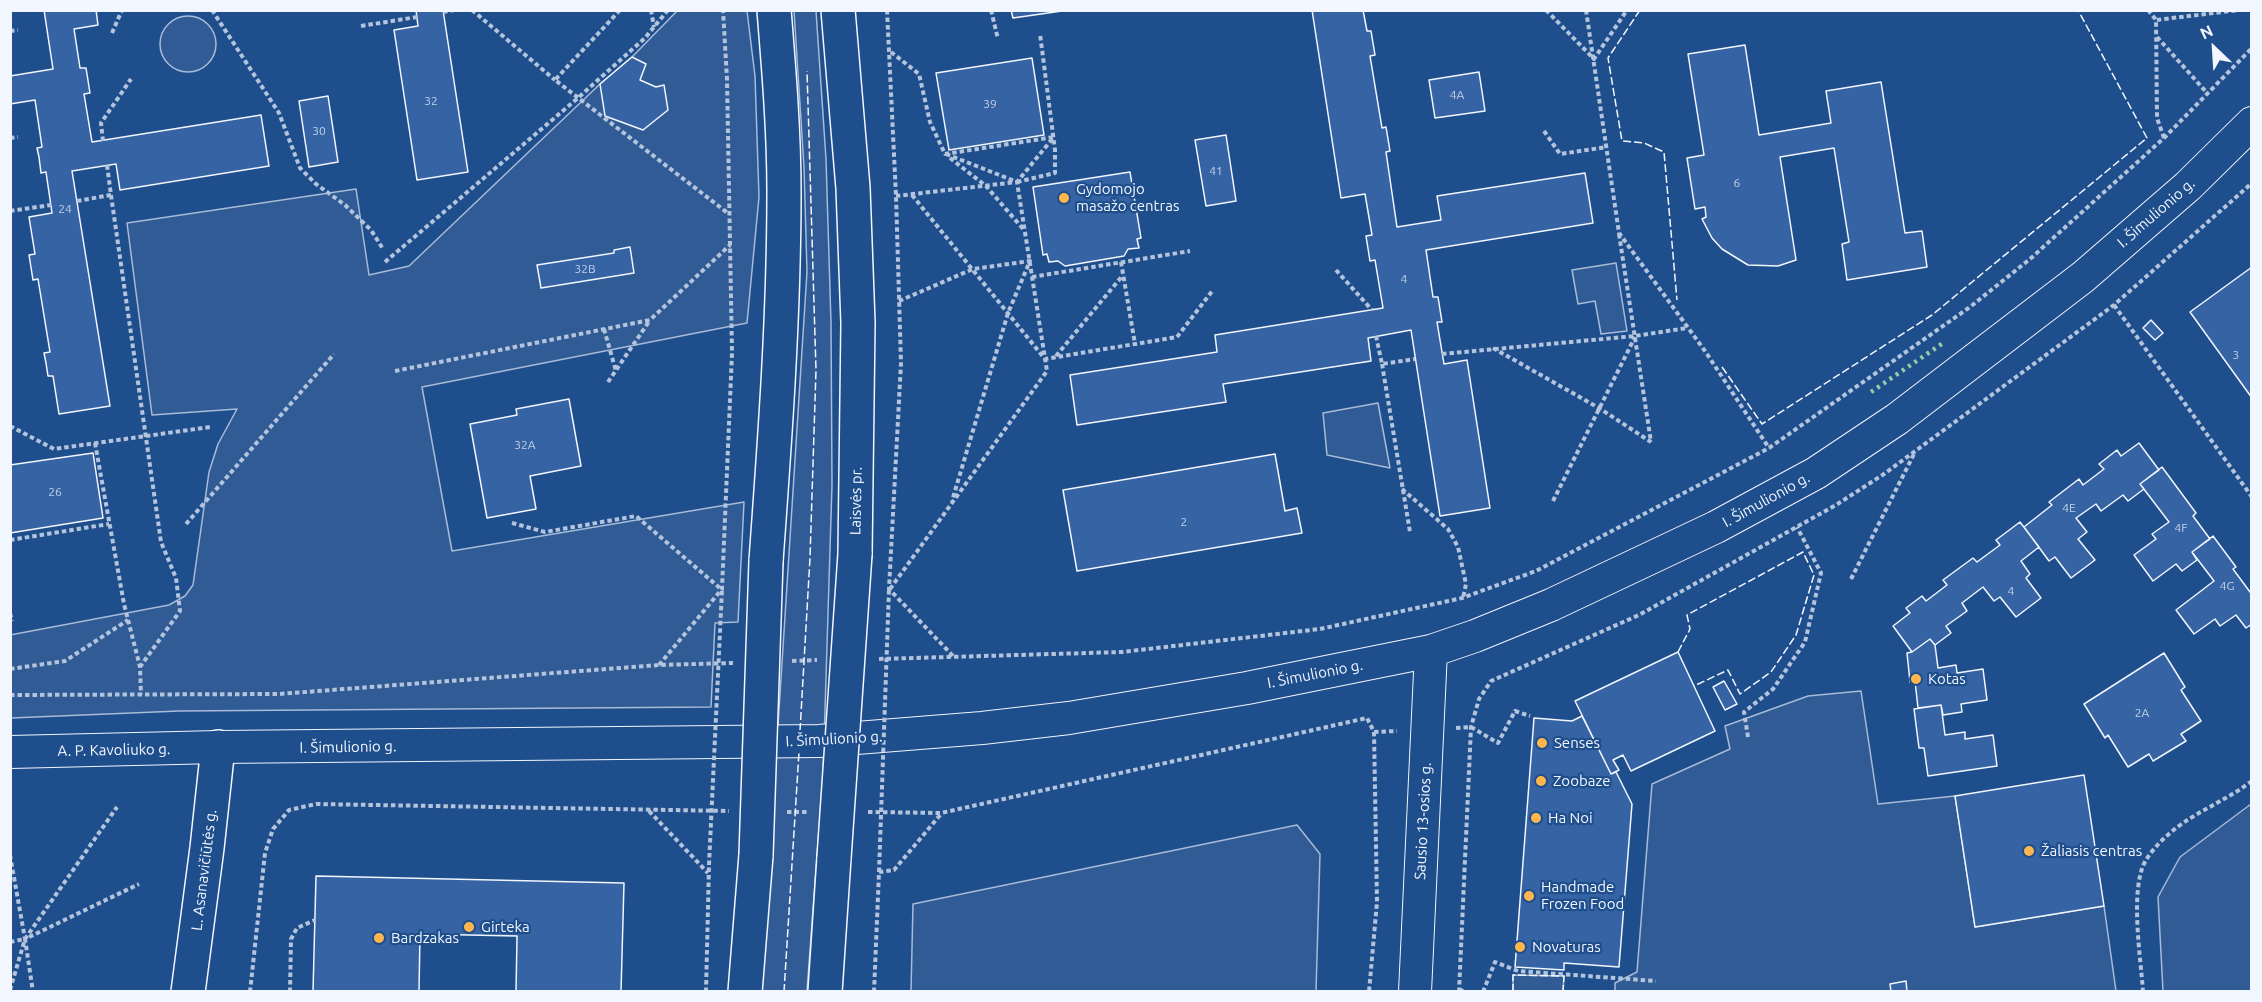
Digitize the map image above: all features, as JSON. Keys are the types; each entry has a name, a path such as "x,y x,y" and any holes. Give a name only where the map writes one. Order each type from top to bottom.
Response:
{"main road":[{"path":"745,992 756,855 766,561 775,430 784,191 774,10"},
{"name":"Laisvės pr.","path":"825,992 855,554 858,323 853,188 838,10"},
{"name":"L. Asanavičiūtės g.","path":"188,992 218,747"}],"street":[{"name":"I. Šimulionio g.","path":"218,747 819,741 959,730 1093,714 1247,688 1431,651 1551,605 1716,528 1816,473 1897,419 2083,277 2188,186 2252,123"},
{"name":"Sausio 13-osios g.","path":"1414,992 1431,651"},
{"name":"A. P. Kavoliuko g.","path":"10,752 218,747"}],"path":[{"path":"112,33 122,10"},
{"path":"212,10 279,113 300,168 371,230 383,249"},
{"path":"443,12 454,10"},
{"path":"472,10 555,80 729,215"},
{"path":"555,80 620,10"},
{"path":"651,10 654,28"},
{"path":"385,262 578,98 654,28 669,10"},
{"path":"706,992 709,865 732,353 723,10"},
{"path":"874,992 889,589 901,363 887,10"},
{"path":"991,10 998,39"},
{"path":"1546,10 1594,59"},
{"path":"1492,348 1599,408 1651,442 1586,10"},
{"path":"1594,59 1627,10"},
{"path":"2148,10 2156,20 2157,118 2164,138"},
{"path":"2156,20 2239,10"},
{"path":"361,26 417,17"},
{"path":"10,31 18,30"},
{"path":"896,196 1017,182 1055,173 1054,137 1040,34"},
{"path":"2156,36 2208,94"},
{"path":"871,659 1122,652 1320,629 1462,598 1536,572 1769,448 1970,308 2030,260 2164,138 2252,48"},
{"path":"890,51 919,74 930,122 945,154 986,186 1025,231"},
{"path":"104,141 101,123 131,79"},
{"path":"1544,131 1560,154 1607,147"},
{"path":"10,138 18,137"},
{"path":"945,154 1054,137"},
{"path":"889,589 1047,371 1017,182 1054,137"},
{"path":"945,154 1017,182"},
{"path":"107,165 161,542 176,578 180,611 140,667"},
{"path":"1465,992 1459,990 1471,727 1479,699 1491,681 1639,615 1836,506 2114,305 2252,183"},
{"path":"912,194 1045,359"},
{"path":"77,201 111,195"},
{"path":"10,212 51,205"},
{"path":"1619,234 1769,448"},
{"path":"609,382 650,320 730,245"},
{"path":"1032,277 1190,251"},
{"path":"900,301 973,269 1030,261"},
{"path":"951,504 1008,313 1030,261"},
{"path":"1121,262 1135,344"},
{"path":"1336,270 1372,310"},
{"path":"1056,357 1123,275"},
{"path":"1045,359 1177,337 1213,290"},
{"path":"2114,305 2252,497"},
{"path":"394,371 650,320"},
{"path":"1442,354 1635,336 1687,328"},
{"path":"604,329 616,371"},
{"path":"1376,336 1410,532"},
{"path":"1553,501 1635,336"},
{"path":"186,524 334,354"},
{"path":"1382,364 1415,358"},
{"path":"10,426 54,448 210,427"},
{"path":"95,443 128,620 140,667 141,694"},
{"path":"1851,579 1915,451"},
{"path":"1402,489 1448,529 1458,547 1466,584 1462,598"},
{"path":"512,523 545,532 636,516 722,589"},
{"path":"10,540 110,524"},
{"path":"1748,737 1744,712 1773,689 1805,642 1821,573 1797,527"},
{"path":"659,664 722,589"},
{"path":"889,589 954,657"},
{"path":"10,613 12,621"},
{"path":"10,669 65,661 128,620"},
{"path":"789,661 824,660"},
{"path":"10,695 309,692 659,664 742,662"},
{"path":"1471,727 1498,743 1515,711 1530,716"},
{"path":"859,812 941,813 1367,718 1374,732 1377,902 1368,992"},
{"path":"2143,992 2137,892 2145,861 2187,820 2238,792 2252,781"},
{"path":"250,992 265,853 273,829 289,810 316,804 730,811"},
{"path":"10,990 25,939 117,807"},
{"path":"649,810 709,873"},
{"path":"777,812 812,812"},
{"path":"879,872 894,870 941,813"},
{"path":"10,855 33,992"},
{"path":"10,942 25,939 139,884"},
{"path":"290,992 291,939 297,928 315,920"},
{"path":"1483,992 1495,962 1518,971 1656,981"}],"shaded area":[{"path":"677,11 747,11 755,76 759,197 747,323 422,387 452,551 744,502 738,622 715,623 711,707 179,711 11,718 10,635 169,605 185,596 193,585 209,472 218,444 237,409 152,415 127,223 356,189 369,275 409,266 600,84 632,57"},
{"path":"794,11 816,11 826,159 831,323 832,485 823,774 807,991 761,992 807,272 804,167"},
{"path":"188,16 199,18 208,24 214,33 216,44 214,55 208,64 199,70 188,72 177,70 168,64 162,55 160,44 162,33 168,24 177,18"},
{"path":"1616,263 1627,331 1601,334 1595,301 1578,304 1572,270"},
{"path":"1378,403 1390,468 1327,455 1323,413"},
{"path":"1861,691 1878,804 1955,796 1975,927 2104,906 2116,991 1615,992 1615,983 1637,972 1652,784 1730,749 1725,726 1808,696"},
{"path":"2251,804 2251,991 2163,991 2158,897 2180,857"},
{"path":"1297,825 1320,854 1316,991 911,991 913,904"},
{"path":"1513,975 1564,976 1563,991 1513,991"}],"building":[{"path":"44,10 96,10 98,25 74,29 80,68 86,68 90,93 84,94 92,142 261,115 269,166 120,190 116,164 72,171 110,406 59,414 53,376 48,376 44,353 50,352 38,279 33,280 29,255 35,254 29,217 52,213 46,172 41,173 37,148 42,147 35,100 10,104 10,76 53,69"},
{"path":"416,10 443,10 468,172 417,180 394,30 418,26"},
{"path":"1011,10 1062,10 1062,11 1013,18"},
{"path":"1312,10 1363,10 1367,31 1371,31 1375,55 1370,56 1382,128 1386,127 1390,151 1386,152 1397,227 1441,220 1437,196 1585,173 1593,223 1426,250 1433,297 1438,297 1442,322 1437,322 1444,364 1467,360 1490,508 1440,516 1411,330 1368,338 1371,361 1223,384 1226,402 1077,425 1070,375 1217,352 1215,335 1383,308 1375,260 1370,261 1366,236 1372,235 1365,194 1341,198"},
{"path":"1745,45 1759,135 1831,123 1826,91 1881,82 1905,233 1922,231 1927,267 1847,280 1842,244 1849,242 1834,148 1780,157 1796,260 1778,266 1748,265 1722,249 1712,238 1702,219 1706,217 1705,207 1695,209 1687,158 1704,155 1688,54"},
{"path":"632,57 646,64 640,80 656,87 664,85 668,110 643,130 605,116 600,84"},
{"path":"1032,58 1044,135 949,150 936,73"},
{"path":"1479,72 1485,111 1435,118 1429,80"},
{"path":"328,96 338,162 309,167 299,101"},
{"path":"1226,135 1236,201 1206,206 1195,140"},
{"path":"1130,172 1141,238 1137,239 1139,248 1128,249 1124,256 1065,266 1058,261 1049,262 1047,254 1043,255 1033,187"},
{"path":"630,247 634,273 541,288 537,265 614,253 614,250"},
{"path":"2252,267 2252,398 2190,312"},
{"path":"2151,320 2163,333 2155,340 2143,328"},
{"path":"569,399 581,466 530,476 536,509 487,518 470,424 517,415 516,409"},
{"path":"2139,443 2159,470 2140,484 2144,489 2128,501 2123,495 2101,511 2096,504 2076,518 2087,532 2078,539 2095,560 2071,578 2055,557 2049,561 2024,527 2052,505 2049,502 2079,479 2083,485 2104,469 2099,464 2117,450 2121,456"},
{"path":"93,453 103,518 10,533 10,465"},
{"path":"1275,454 1285,511 1297,508 1302,533 1077,571 1063,490"},
{"path":"2162,467 2196,513 2193,516 2210,539 2192,552 2197,560 2182,571 2176,564 2153,581 2134,555 2156,539 2152,534 2169,522 2140,484"},
{"path":"2020,522 2039,547 2021,561 2030,574 2026,578 2041,598 2016,617 2000,597 1994,601 1983,587 1962,603 1967,611 1946,626 1951,633 1935,645 1930,639 1912,652 1893,626 1910,613 1906,608 1922,596 1926,601 1947,585 1943,580 1973,558 1977,562 2000,545 1996,540"},
{"path":"2213,536 2236,567 2233,569 2250,592 2252,590 2252,624 2246,628 2236,615 2220,626 2215,619 2194,634 2176,610 2214,581 2192,552"},
{"path":"1930,639 1935,645 1938,668 1956,665 1957,673 1983,669 1987,700 1961,704 1962,712 1943,715 1941,705 1918,708 1915,681 1910,682 1907,653"},
{"path":"1678,652 1715,731 1631,771 1623,755 1613,760 1619,770 1611,774 1575,701"},
{"path":"2164,653 2185,687 2181,690 2201,721 2181,734 2186,741 2153,761 2149,754 2128,767 2108,735 2105,738 2084,704"},
{"path":"1724,681 1737,704 1725,710 1713,687"},
{"path":"1941,705 1945,735 1965,732 1965,739 1993,735 1997,766 1928,776 1924,748 1919,748 1914,709"},
{"path":"1582,716 1611,774 1616,772 1632,804 1619,967 1564,963 1564,970 1515,967 1534,718 1572,721"},
{"name":"Žaliasis centras","path":"2084,775 2104,906 1975,927 1955,796"},
{"name":"Girteka","path":"316,876 624,883 621,992 516,992 517,936 420,934 419,992 313,992"},
{"path":"1906,981 1907,992 1891,992 1890,984"}],"hedge":[{"path":"1871,392 1943,343"}],"fence":[{"path":"1640,10 1608,58 1622,141 1644,143 1664,152 1677,300"},
{"path":"1722,367 1762,424 1932,315 2147,138 2078,10"},
{"path":"800,731 810,558 816,370 807,71"},
{"path":"1678,652 1690,629 1687,615 1803,552 1814,575 1796,635 1771,672 1740,694 1728,670 1694,686"},
{"path":"784,992 799,752"},
{"path":"1513,992 1513,975 1564,976 1563,992"}],"place":[{"name":"Gydomojo masažo centras","path":"1064,198"},
{"name":"Kotas","path":"1916,679"},
{"name":"Senses","path":"1542,743"},
{"name":"Zoobaze","path":"1541,781"},
{"name":"Ha Noi","path":"1536,818"},
{"name":"Žaliasis centras","path":"2029,851"},
{"name":"Handmade Frozen Food","path":"1529,896"},
{"name":"Girteka","path":"469,927"},
{"name":"Bardzakas","path":"379,938"},
{"name":"Novaturas","path":"1520,947"}]}
